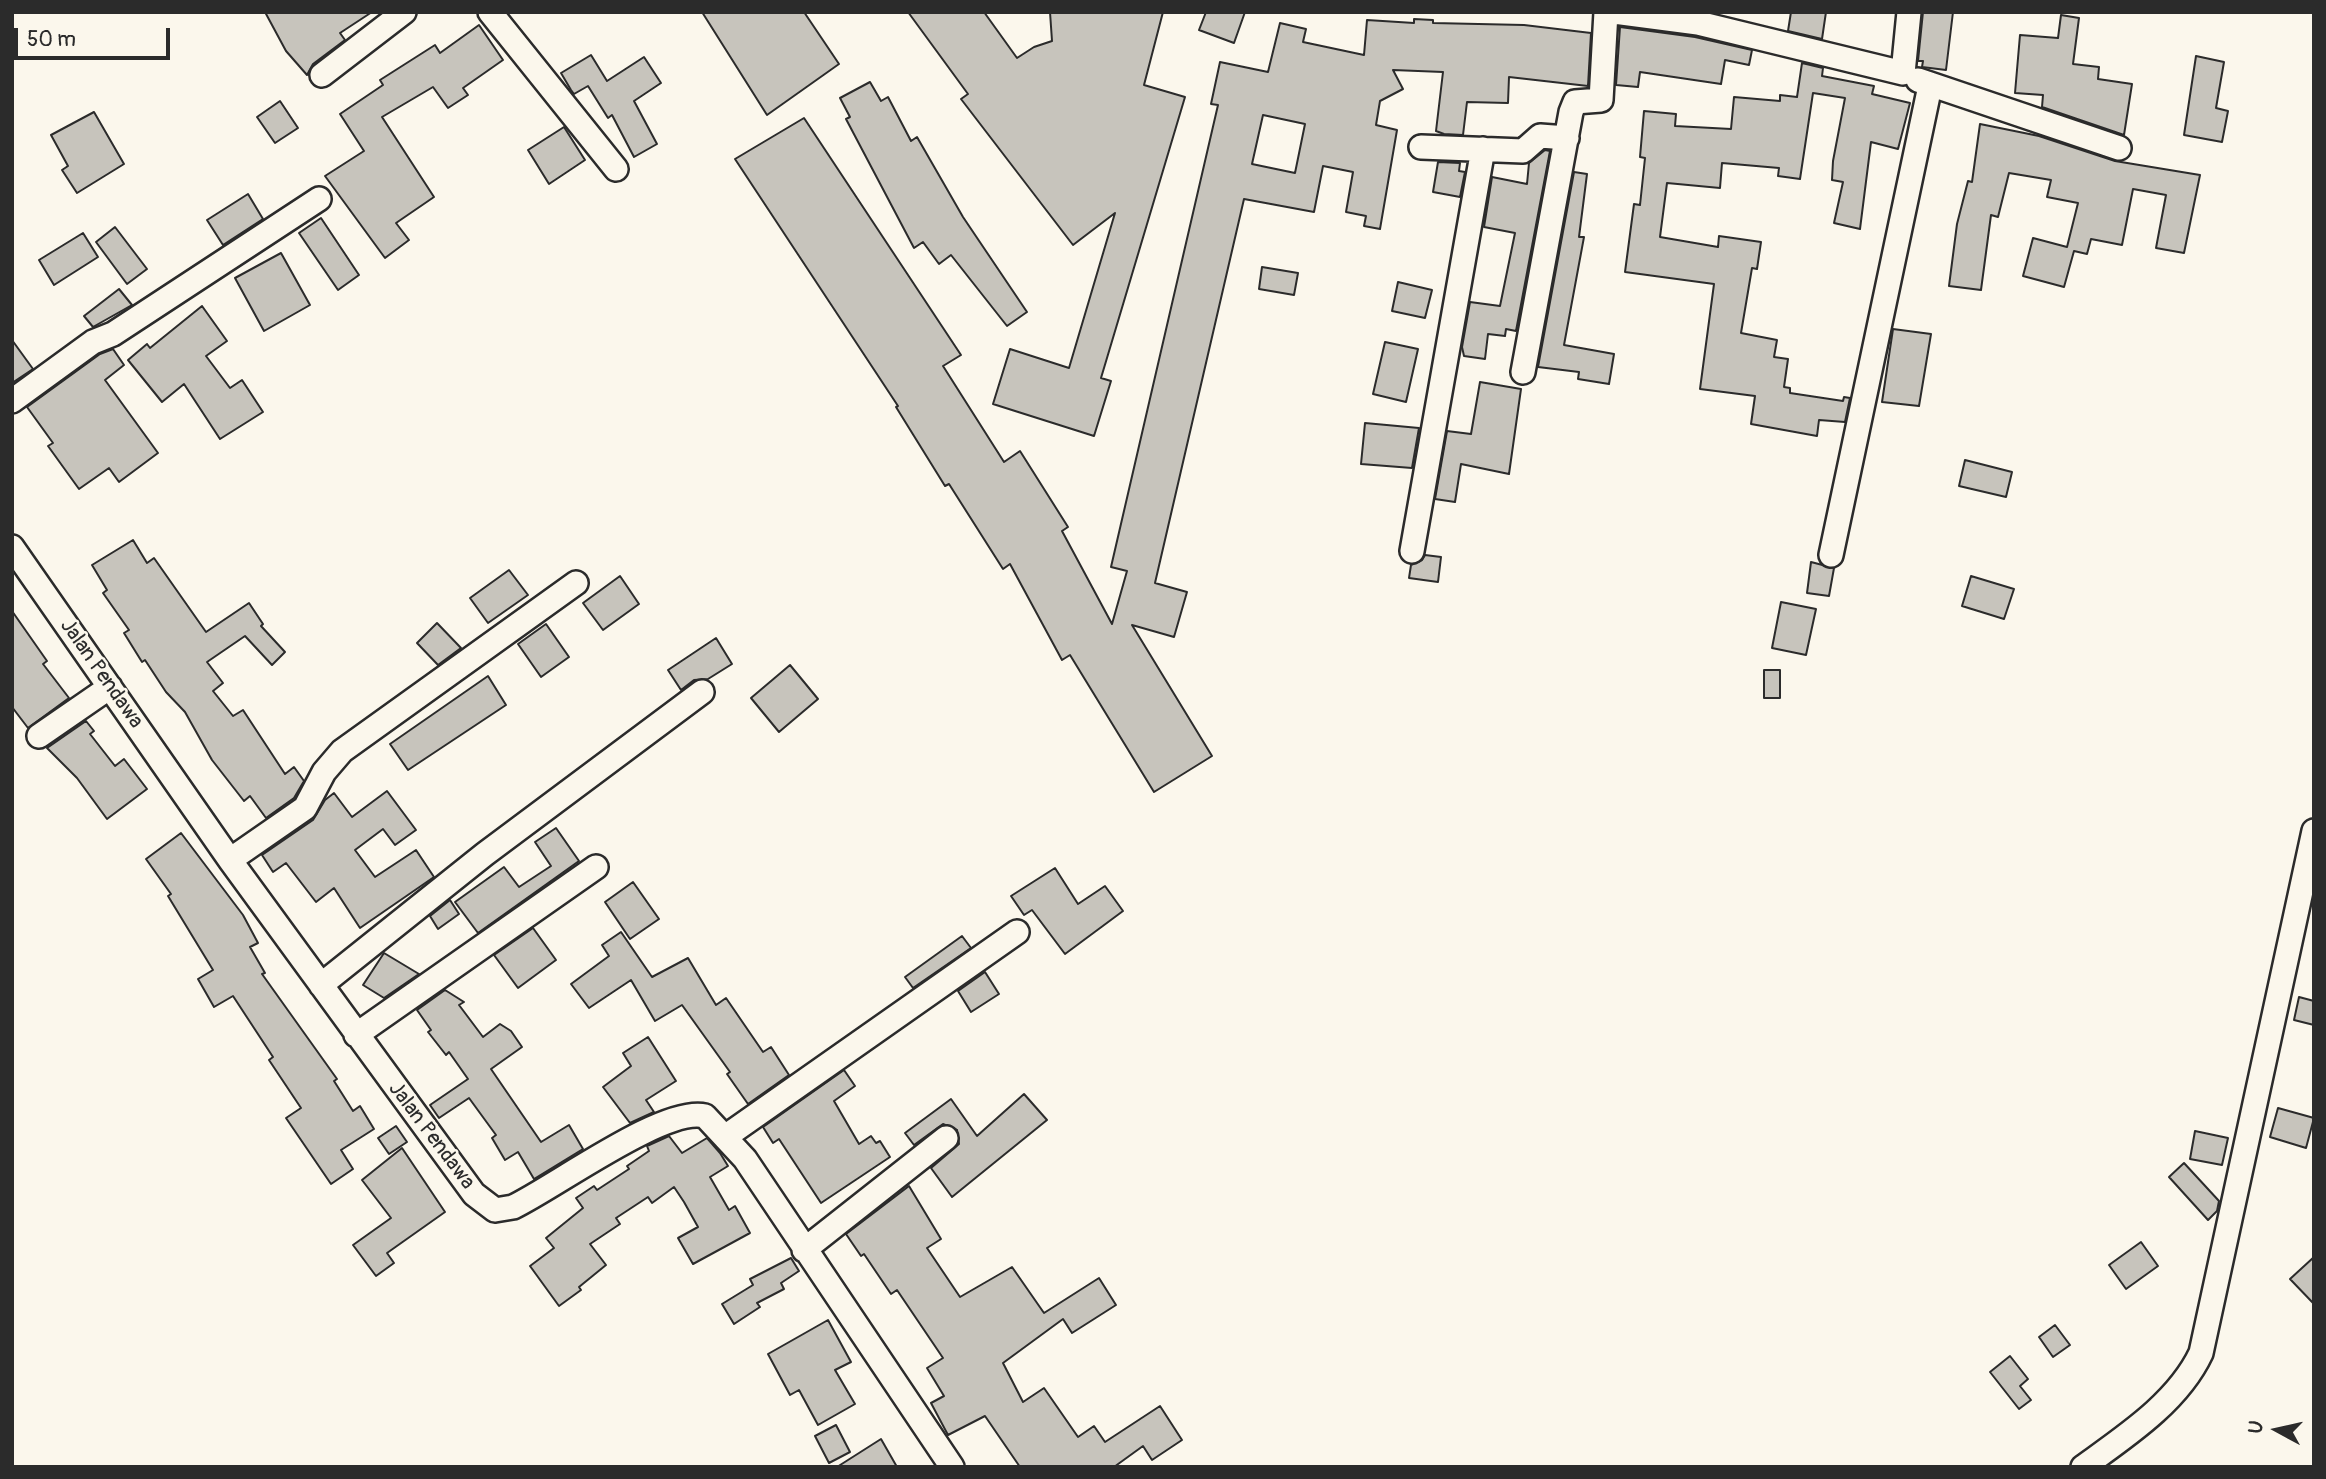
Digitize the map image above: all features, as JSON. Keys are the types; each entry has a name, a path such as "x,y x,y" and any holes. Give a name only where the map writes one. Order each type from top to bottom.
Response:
{"street":[{"path":"322,75 404,12"},
{"path":"490,12 616,169"},
{"path":"1523,372 1573,105 1601,100 1606,12"},
{"path":"1614,12 1698,23 1903,73 1930,86 2119,148"},
{"path":"1903,73 1909,12"},
{"path":"1831,555 1930,86"},
{"path":"1422,147 1523,152 1540,136 1567,138"},
{"path":"1412,551 1483,149"},
{"path":"12,401 93,342 113,334 319,199"},
{"name":"Jalan Pendawa","path":"12,547 230,860 356,1035 462,1180 488,1207 503,1211 523,1203 654,1127 685,1114 705,1116 745,1159 952,1467"},
{"path":"230,860 305,808 324,772 342,751 576,583"},
{"path":"39,736 110,687"},
{"path":"321,985 485,855 702,692"},
{"path":"2083,1467 2176,1393 2192,1373 2201,1353 2314,831"},
{"path":"356,1035 596,867"},
{"path":"725,1137 1017,932"},
{"path":"804,1250 946,1139"}],"building":[{"path":"265,12 372,12 340,33 345,40 313,64 307,75 286,51"},
{"path":"702,12 804,12 839,64 767,115"},
{"path":"908,12 984,12 1017,58 1034,47 1052,41 1050,12 1163,12 1144,85 1185,97 1101,378 1111,381 1094,436 993,404 1010,349 1069,368 1115,213 1073,245 961,99 968,94"},
{"path":"1206,12 1245,12 1234,43 1199,30"},
{"path":"1791,12 1826,12 1822,39 1788,31"},
{"path":"1923,12 1953,12 1946,70 1922,67 1923,61 1918,61"},
{"path":"2061,15 2079,18 2073,64 2099,67 2098,79 2132,84 2124,135 2042,107 2043,95 2015,93 2020,35 2058,38"},
{"path":"1414,19 1433,20 1433,23 1524,25 1591,33 1588,86 1509,77 1508,103 1467,102 1463,135 1444,134 1436,131 1443,72 1393,70 1403,89 1380,101 1376,125 1397,130 1380,229 1364,226 1366,216 1346,212 1353,172 1323,166 1314,212 1244,199 1155,583 1187,592 1174,637 1132,625 1212,756 1154,792 1070,655 1062,660 1010,564 1003,569 949,484 945,486 896,407 898,406 735,159 804,118 961,355 943,366 1004,462 1020,451 1068,527 1062,531 1112,624 1127,571 1111,567 1218,105 1211,104 1220,62 1268,72 1280,23 1306,29 1303,42 1364,55 1367,20 1414,23","holes":["1263,115 1305,124 1295,173 1252,164"]},
{"path":"479,25 503,60 463,88 468,95 448,108 433,87 382,117 434,197 396,223 409,240 385,258 325,176 364,151 340,114 383,85 380,80 435,45 440,53"},
{"path":"1620,27 1695,37 1752,50 1749,65 1725,60 1721,84 1640,72 1638,87 1616,85"},
{"path":"591,55 607,81 644,57 661,83 634,101 657,144 634,157 612,115 608,118 588,86 574,94 571,90 561,73"},
{"path":"2196,56 2224,62 2216,108 2228,111 2222,142 2184,135"},
{"path":"1802,63 1823,68 1822,76 1874,86 1872,94 1910,103 1898,149 1871,142 1860,229 1834,223 1843,182 1832,180 1833,161 1845,98 1813,93 1800,179 1778,176 1779,168 1722,163 1720,188 1667,183 1660,237 1718,247 1719,236 1761,242 1757,269 1752,268 1741,333 1777,340 1774,357 1788,359 1784,387 1790,388 1790,393 1843,401 1844,397 1850,398 1845,422 1819,420 1817,436 1751,424 1755,396 1700,389 1714,284 1625,272 1634,204 1640,205 1645,158 1640,157 1644,111 1676,114 1675,126 1731,129 1734,97 1780,101 1780,95 1797,97"},
{"path":"870,82 881,101 888,97 911,141 917,137 963,217 1027,312 1007,326 951,255 939,264 923,242 914,248 846,119 850,117 840,98"},
{"path":"280,101 298,128 275,143 257,117"},
{"path":"94,112 124,164 77,193 62,170 68,166 51,135"},
{"path":"1980,124 2039,136 2115,161 2200,175 2184,253 2156,248 2166,195 2133,189 2122,245 2091,239 2087,254 2074,251 2064,287 2023,276 2033,238 2067,247 2078,203 2047,197 2051,180 2009,173 1998,217 1991,215 1981,290 1949,286 1957,224 1968,181 1972,182"},
{"path":"564,127 585,160 549,184 528,150"},
{"path":"1545,150 1550,151 1516,331 1506,329 1505,336 1488,334 1485,359 1464,356 1462,347 1470,302 1500,306 1515,233 1484,227 1492,177 1527,184 1529,163"},
{"path":"1438,162 1460,163 1459,171 1465,172 1460,197 1433,192"},
{"path":"1574,172 1587,174 1579,237 1584,237 1564,345 1614,354 1609,384 1578,379 1579,372 1538,367"},
{"path":"248,194 263,219 223,245 207,220"},
{"path":"321,218 359,275 338,290 299,233"},
{"path":"115,227 147,269 127,284 96,242"},
{"path":"83,233 98,257 54,285 39,260"},
{"path":"281,253 310,305 264,331 235,278"},
{"path":"1262,267 1298,273 1294,295 1259,289"},
{"path":"1398,282 1432,290 1425,318 1392,311"},
{"path":"119,289 132,305 93,327 84,316"},
{"path":"202,306 227,341 206,356 230,388 242,380 263,412 220,439 184,384 162,402 128,360 147,344 150,348"},
{"path":"1893,329 1931,334 1919,406 1882,402"},
{"path":"12,340 33,369 12,383"},
{"path":"1385,342 1418,349 1406,402 1373,394"},
{"path":"113,349 124,365 105,380 158,453 119,482 109,468 79,489 48,446 53,443 27,407 100,354"},
{"path":"1480,382 1521,389 1509,474 1461,464 1455,502 1435,499 1447,431 1471,434"},
{"path":"1365,423 1419,428 1412,468 1361,464"},
{"path":"1965,460 2012,472 2006,497 1959,486"},
{"path":"133,540 147,563 154,558 206,632 249,603 263,624 261,626 285,652 272,665 245,636 207,662 223,683 213,691 233,716 243,710 285,774 294,767 304,781 294,798 266,818 250,796 244,801 212,760 185,712 166,692 145,660 142,662 124,633 129,630 103,593 107,590 92,565"},
{"path":"1425,555 1441,557 1438,582 1409,578 1411,565 1422,560"},
{"path":"1811,562 1834,568 1829,596 1807,593"},
{"path":"509,570 528,595 488,623 470,598"},
{"path":"620,576 639,604 603,630 583,603"},
{"path":"1971,576 2014,589 2004,619 1962,606"},
{"path":"1781,602 1816,609 1806,655 1772,648"},
{"path":"12,611 47,661 43,664 69,698 28,728 12,707"},
{"path":"437,623 461,648 438,665 417,643"},
{"path":"546,624 569,657 541,677 518,644"},
{"path":"716,638 732,664 708,679 694,680 681,690 668,670"},
{"path":"790,665 818,699 779,732 751,698"},
{"path":"1764,670 1780,670 1780,698 1764,698"},
{"path":"488,676 506,705 408,770 390,744"},
{"path":"86,721 94,731 90,734 115,766 124,759 147,789 107,819 77,778 47,748"},
{"path":"387,791 416,830 395,845 383,829 355,850 375,877 416,850 434,877 360,928 334,888 316,902 286,863 273,872 262,855 313,820 325,800 334,793 352,817"},
{"path":"556,828 579,861 478,933 455,902 504,867 519,887 551,866 535,842"},
{"path":"181,833 243,915 258,943 250,947 265,973 262,974 337,1079 334,1081 353,1111 360,1106 374,1129 341,1150 353,1169 331,1184 286,1118 301,1108 269,1060 273,1057 233,996 214,1007 198,979 213,970 168,896 171,894 146,859"},
{"path":"1055,868 1078,904 1105,886 1123,911 1065,954 1032,910 1024,915 1011,896"},
{"path":"633,882 659,919 630,939 605,902"},
{"path":"450,900 459,914 438,929 430,916"},
{"path":"533,928 556,960 518,988 494,955"},
{"path":"621,932 652,977 688,958 716,1005 726,998 763,1052 771,1047 789,1075 748,1104 727,1074 730,1072 682,1005 655,1021 631,980 589,1008 571,984 609,956 602,945"},
{"path":"962,936 971,948 913,988 905,977"},
{"path":"384,953 419,974 384,998 363,985"},
{"path":"985,972 999,994 971,1012 958,991"},
{"path":"445,990 464,1002 459,1005 483,1037 500,1024 511,1031 522,1047 491,1069 541,1142 569,1125 583,1149 534,1179 518,1152 505,1160 492,1138 496,1135 469,1098 439,1118 430,1105 468,1079 449,1052 446,1055 428,1032 431,1030 417,1010"},
{"path":"2299,997 2314,1001 2314,1025 2294,1020"},
{"path":"648,1037 676,1081 646,1100 654,1112 630,1123 603,1087 631,1066 623,1053"},
{"path":"844,1070 855,1086 834,1101 859,1144 871,1136 876,1143 880,1141 890,1157 821,1203 779,1139 773,1143 763,1127"},
{"path":"1024,1094 1047,1120 952,1197 931,1168 959,1144 957,1130 943,1124 914,1145 905,1133 951,1099 977,1136"},
{"path":"2278,1108 2314,1118 2306,1148 2270,1137"},
{"path":"396,1126 407,1142 389,1154 378,1138"},
{"path":"2195,1131 2228,1138 2222,1165 2190,1159"},
{"path":"669,1136 682,1153 707,1138 720,1153 728,1166 710,1177 729,1210 735,1206 750,1233 693,1264 678,1238 698,1227 674,1187 652,1203 648,1197 616,1218 620,1224 590,1244 606,1265 579,1287 581,1290 559,1306 530,1266 554,1248 546,1238 583,1208 576,1198 594,1186 597,1190 629,1169 627,1166 649,1151 647,1146"},
{"path":"402,1148 445,1212 387,1253 394,1263 376,1276 353,1245 391,1218 362,1180"},
{"path":"2184,1163 2219,1201 2217,1211 2208,1220 2169,1177"},
{"path":"909,1186 941,1239 927,1248 960,1297 1012,1267 1044,1313 1099,1278 1116,1305 1072,1333 1063,1319 1003,1363 1023,1402 1044,1388 1078,1437 1094,1426 1105,1442 1160,1406 1182,1440 1152,1460 1143,1446 1114,1467 1020,1467 985,1416 948,1435 931,1403 944,1396 927,1368 943,1358 897,1290 891,1294 864,1254 861,1256 846,1234"},
{"path":"2141,1242 2158,1266 2126,1289 2109,1265"},
{"path":"2314,1257 2314,1304 2290,1279"},
{"path":"791,1258 799,1271 781,1283 784,1289 757,1303 760,1307 734,1324 722,1304 753,1285 750,1279"},
{"path":"828,1320 851,1362 835,1370 855,1404 818,1425 799,1390 790,1395 768,1354"},
{"path":"2055,1325 2070,1345 2053,1357 2039,1337"},
{"path":"2010,1356 2028,1379 2020,1386 2031,1400 2019,1409 1990,1372"},
{"path":"836,1425 850,1452 829,1463 815,1436"},
{"path":"881,1439 897,1467 837,1467"}]}
